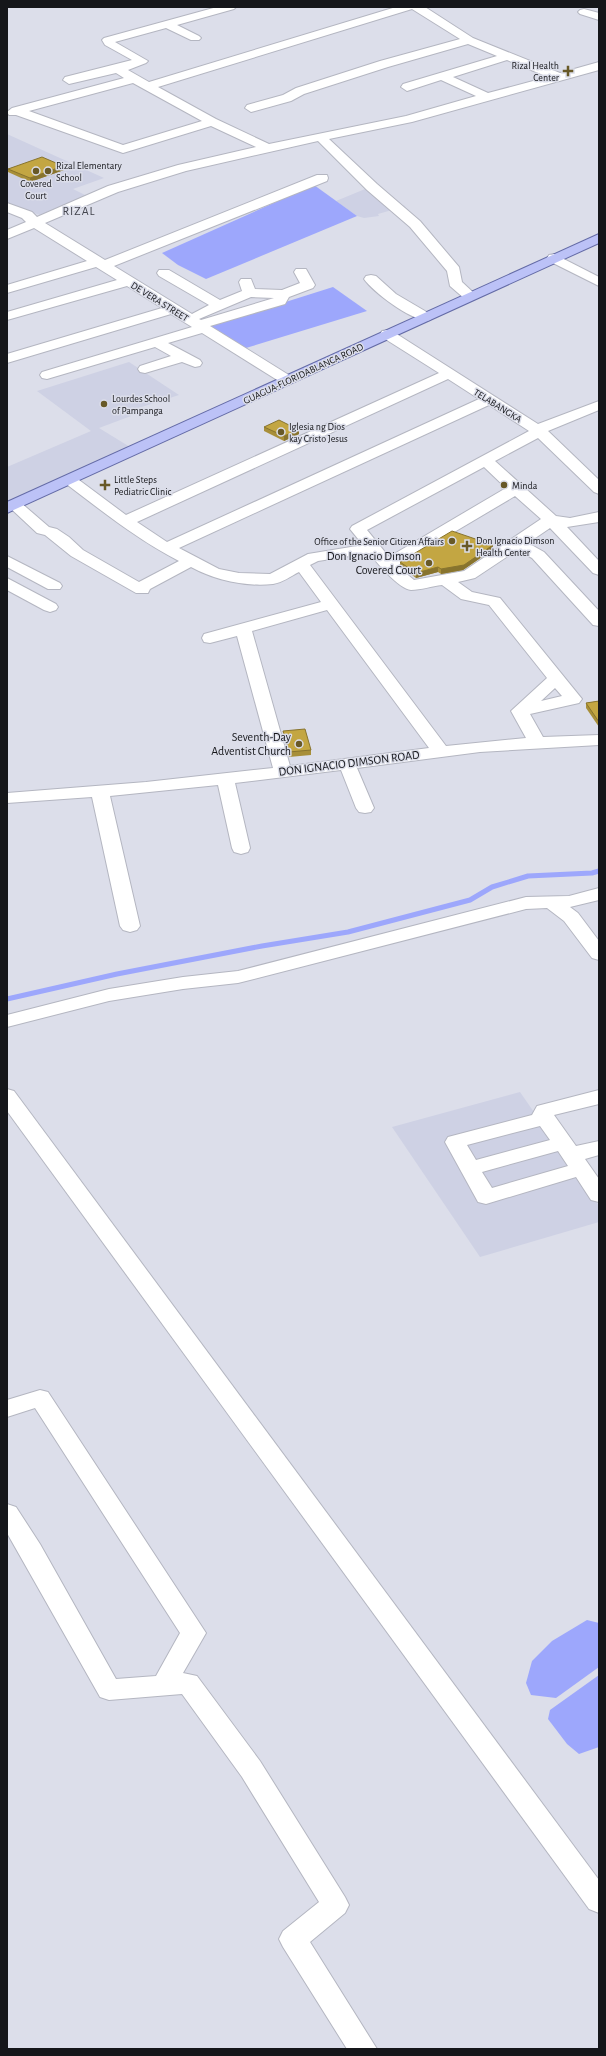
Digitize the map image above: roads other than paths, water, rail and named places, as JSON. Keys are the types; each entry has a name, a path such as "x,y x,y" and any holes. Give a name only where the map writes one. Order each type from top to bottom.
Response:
{"main road":[{"name":"GUAGUA-FLORIDABLANCA ROAD","path":"11,506 599,238"}],"street":[{"path":"69,80 118,69 142,61 109,43 108,40 230,7"},
{"path":"147,86 408,7"},
{"path":"417,7 469,40 558,77"},
{"path":"584,12 599,17"},
{"path":"167,24 195,38"},
{"path":"251,108 287,98 300,91 384,64 469,40"},
{"path":"407,87 444,77 508,56"},
{"path":"7,235 112,189 182,168 268,148 408,120 599,66"},
{"path":"118,69 133,79 212,122 268,148"},
{"path":"444,77 489,98"},
{"path":"12,112 133,79"},
{"path":"12,112 123,149 212,122"},
{"path":"320,138 372,187 415,224 454,270 455,283 470,296"},
{"path":"7,289 101,264 322,178"},
{"name":"DE VERA STREET","path":"7,207 27,215 34,222 173,310 196,320 287,380"},
{"path":"554,258 599,282"},
{"path":"13,357 53,378 156,342 196,320 248,288 283,294 308,285 301,272"},
{"path":"164,273 218,306"},
{"path":"371,279 391,297 425,317"},
{"path":"7,316 128,281"},
{"path":"196,320 280,301 283,294"},
{"path":"13,357 173,310"},
{"name":"TELABANGKA","path":"387,334 540,431 599,489"},
{"path":"145,369 189,360 156,342"},
{"path":"125,521 448,374"},
{"path":"166,548 489,400"},
{"path":"599,421 593,407 543,427 540,431 358,529 387,565 411,585 469,575 518,544 551,520 570,523 599,518"},
{"path":"485,460 551,520 599,570"},
{"path":"70,480 125,521 166,548 214,573 262,580 273,579 314,557 374,548"},
{"path":"387,565 515,488"},
{"path":"11,506 43,530 51,532 63,540 77,553 141,589 191,561"},
{"path":"518,544 538,554 599,621"},
{"path":"7,561 54,586"},
{"path":"301,564 441,751"},
{"path":"445,579 467,596 494,601 573,699 520,711"},
{"path":"7,583 50,607"},
{"path":"210,638 332,604"},
{"path":"243,629 283,772"},
{"path":"520,711 557,678"},
{"path":"520,711 538,744"},
{"name":"DON IGNACIO DIMSON ROAD","path":"7,798 100,792 225,779 441,751 599,740"},
{"path":"347,764 365,808"},
{"path":"225,779 241,848"},
{"path":"100,792 130,926"},
{"path":"7,1020 109,995 183,983 238,977 526,903 552,904 569,902 599,894"},
{"path":"552,904 571,918 599,954"},
{"path":"7,1096 15,1122 599,1901"},
{"path":"599,1097 544,1111 542,1114 599,1195"},
{"path":"544,1118 455,1142 486,1197 581,1169"},
{"path":"471,1168 566,1147 582,1153 599,1148"},
{"path":"7,1409 40,1398 193,1633 163,1686"},
{"path":"7,1513 31,1551 110,1690 188,1683 251,1769 335,1905 293,1939 363,2049"}],"water":[{"path":"314,185 357,216 206,279 178,265 162,253"},
{"path":"333,287 367,311 246,348 210,326"},
{"path":"587,1620 599,1623 599,1667 556,1698 531,1695 526,1683 532,1661 552,1641"},
{"path":"599,1675 599,1747 579,1754 567,1744 548,1719 550,1710"}],"waterway":[{"path":"7,999 117,974 262,946 348,932 470,900 492,887 528,876 592,873 599,871"}],"place":[{"name":"Rizal Health Center","path":"568,71"},
{"name":"Covered Court","path":"36,171"},
{"name":"Rizal Elementary School","path":"48,171"},
{"name":"Lourdes School of Pampanga","path":"104,404"},
{"name":"Iglesia ng Dios kay Cristo Jesus","path":"281,432"},
{"name":"Little Steps Pediatric Clinic","path":"105,485"},
{"name":"Minda","path":"504,485"},
{"name":"Office of the Senior Citizen Affairs","path":"452,541"},
{"name":"Don Ignacio Dimson Health Center","path":"467,546"},
{"name":"Don Ignacio Dimson Covered Court","path":"429,563"},
{"name":"Seventh-Day Adventist Church","path":"299,744"}],"district":[{"name":"RIZAL","path":"79,211"}]}
